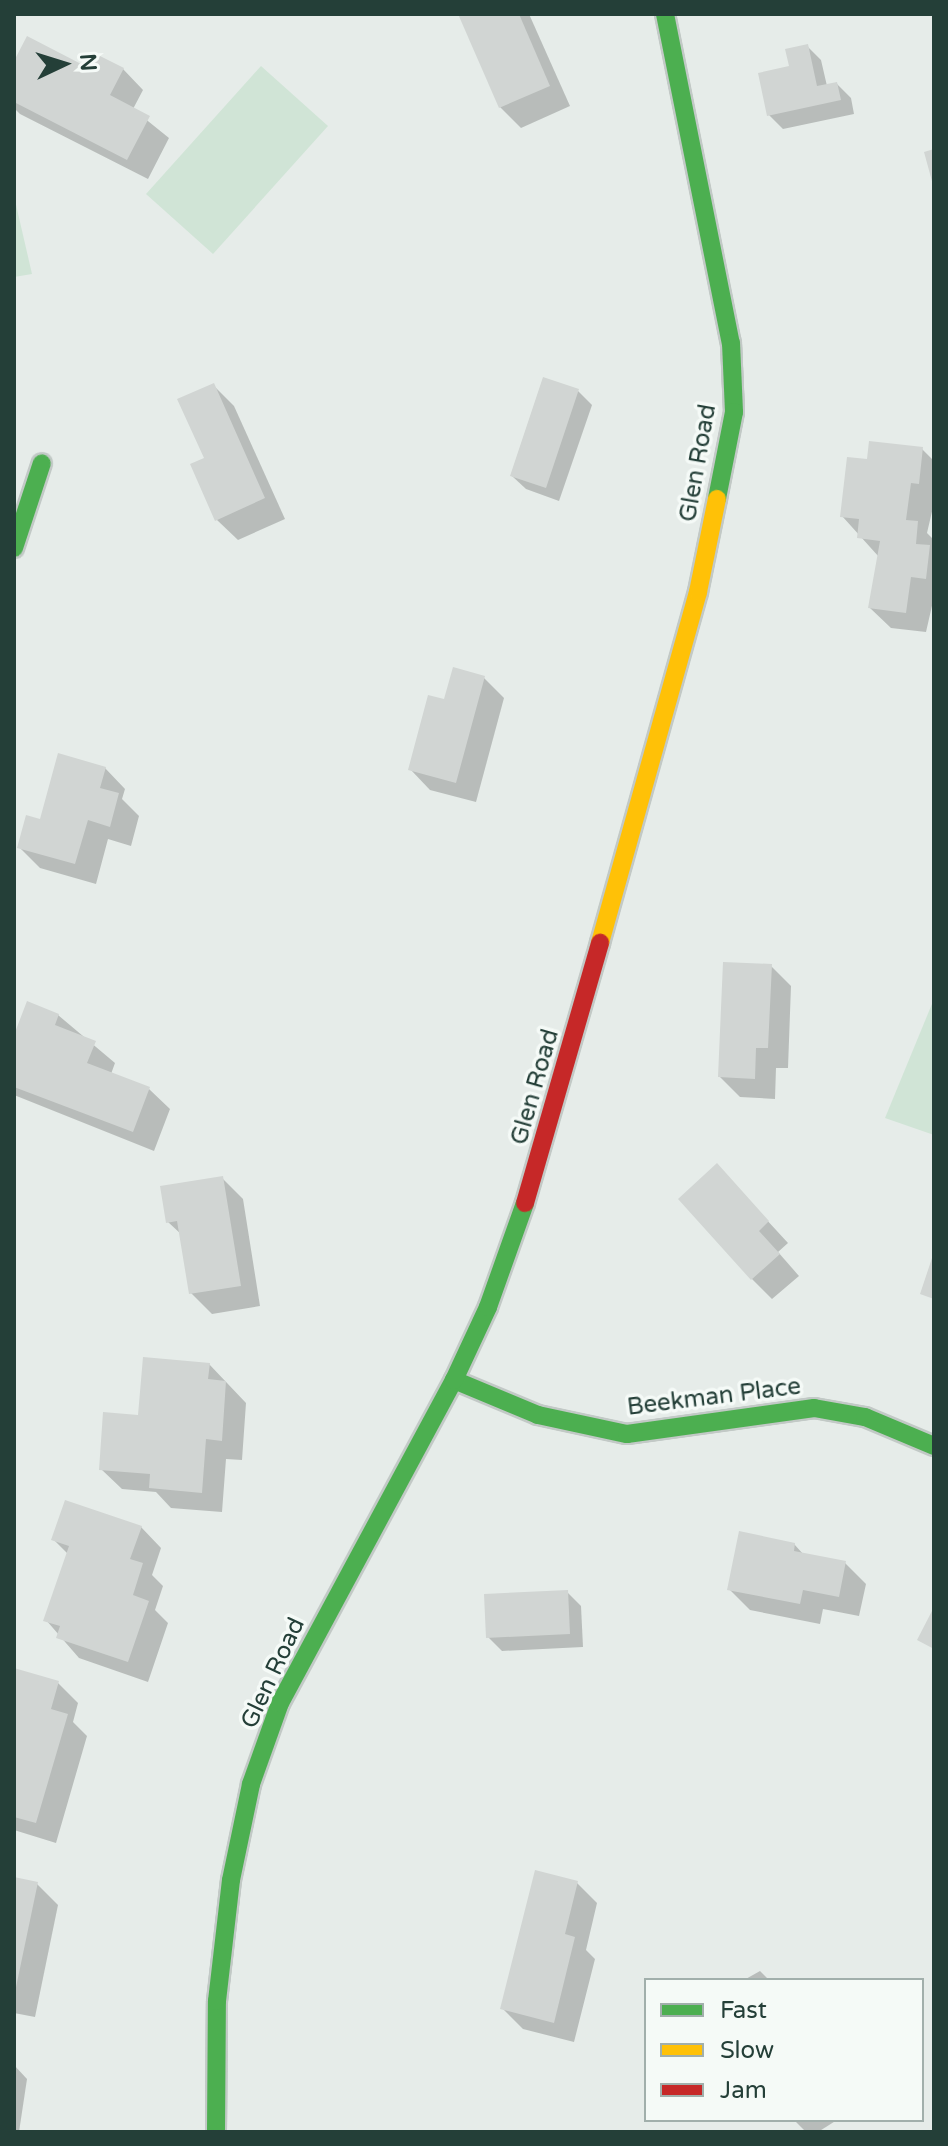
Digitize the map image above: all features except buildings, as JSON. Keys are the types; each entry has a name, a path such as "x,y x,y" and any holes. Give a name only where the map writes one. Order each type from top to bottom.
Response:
{"main road":[{"name":"Glen Road","path":"216,2132 217,2001 231,1880 251,1784 280,1703 454,1380 488,1307 541,1152 698,592 734,412 731,343 665,14"},
{"path":"14,548 42,463"},
{"name":"Beekman Place","path":"454,1380 538,1415 627,1434 814,1408 865,1417 934,1446"}],"green space":[{"path":"261,66 328,126 213,254 146,194"},
{"path":"14,196 32,274 14,277"},
{"path":"934,999 934,1135 885,1118"}],"traffic: fast":[{"path":"665,14 731,343 734,412 717,499"},
{"path":"14,548 42,463"},
{"path":"216,2132 217,2001 231,1880 251,1784 280,1703 454,1380 488,1307 525,1203"},
{"path":"454,1380 538,1415 627,1434 814,1408 865,1417 934,1446"}],"traffic: slow":[{"path":"600,943 698,592 717,499"}],"traffic: jam":[{"path":"525,1203 600,943"}]}
